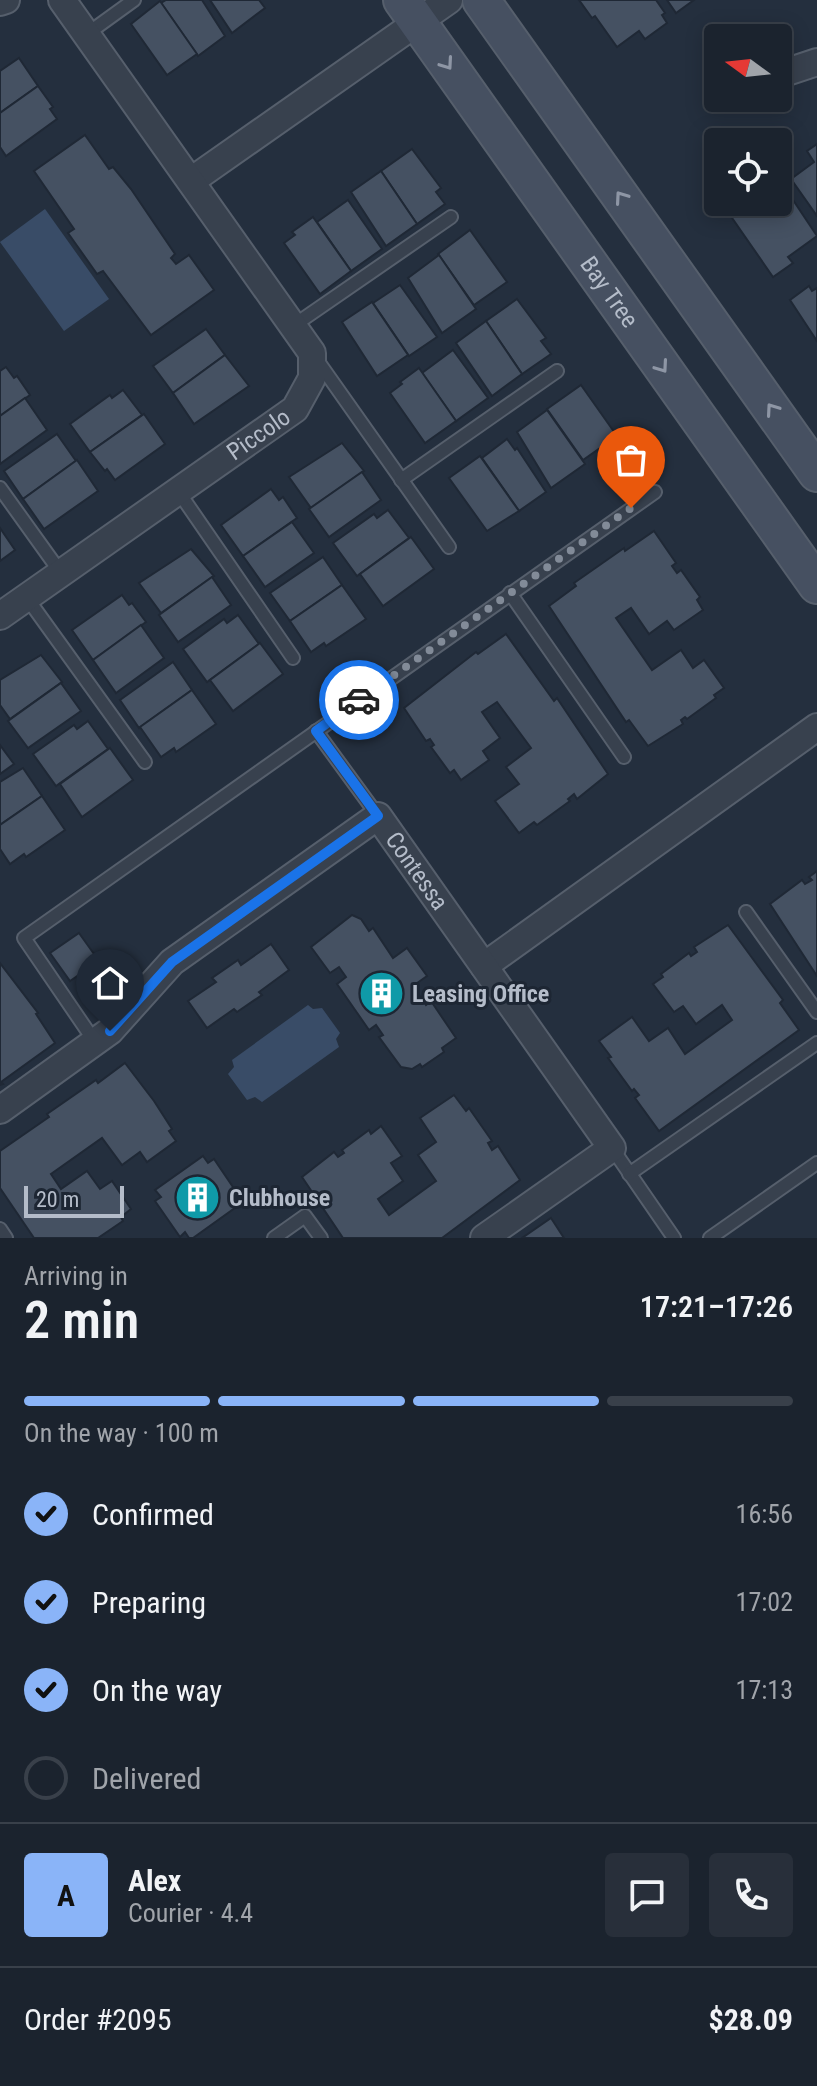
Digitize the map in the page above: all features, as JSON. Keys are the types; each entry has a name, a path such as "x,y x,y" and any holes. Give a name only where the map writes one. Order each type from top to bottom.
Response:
{"street":[{"path":"0,2 6,0"},
{"path":"63,0 312,353"},
{"path":"191,181 409,11 449,0"},
{"path":"481,0 817,473"},
{"name":"Bay Tree","path":"409,11 817,585"},
{"path":"792,70 817,62"},
{"name":"Piccolo","path":"0,616 295,409 312,378 312,353"},
{"path":"484,966 817,727"},
{"name":"Contessa","path":"0,1110 119,1022 172,962 378,816 612,1148"},
{"path":"484,1238 612,1148"}],"lane":[{"path":"87,34 134,0"},
{"path":"293,326 451,217"},
{"path":"312,353 449,547"},
{"path":"401,480 557,371"},
{"path":"0,488 61,573"},
{"path":"178,491 293,658"},
{"path":"95,1042 24,938 655,492"},
{"path":"510,593 624,757"},
{"path":"27,598 145,762"},
{"path":"316,731 378,816"},
{"path":"746,912 817,1012"},
{"path":"629,1174 817,1043"},
{"path":"612,1148 674,1238"},
{"path":"710,1238 817,1163"},
{"path":"274,1238 305,1216 321,1238"},
{"path":"0,1229 6,1238"}],"water":[{"path":"45,209 109,299 64,331 0,242"},
{"path":"308,1005 313,1009 322,1008 340,1033 336,1039 339,1047 262,1102 255,1097 247,1100 228,1074 234,1067 232,1060"}],"building":[{"path":"166,0 202,0 225,36 198,56 161,3"},
{"path":"210,0 259,0 265,8 232,33"},
{"path":"579,0 656,0 665,13 662,15 667,23 645,39 639,31 617,47"},
{"path":"667,0 694,0 676,13"},
{"path":"160,1 197,54 167,75 131,24"},
{"path":"19,58 38,86 0,113 0,71"},
{"path":"38,86 53,107 50,109 57,119 6,156 0,147 0,113"},
{"path":"85,135 109,169 113,167 131,189 175,254 171,258 176,264 189,255 214,290 151,335 103,271 97,274 68,233 74,229 34,171"},
{"path":"817,144 817,216 792,180 814,162 807,151"},
{"path":"412,149 441,188 436,192 445,204 417,224 381,171"},
{"path":"381,171 417,224 386,246 351,192"},
{"path":"792,198 817,236 788,257 793,263 773,277 731,216 792,216"},
{"path":"348,200 382,249 351,271 317,222"},
{"path":"313,217 351,271 320,294 284,243 295,235 292,232"},
{"path":"470,230 507,282 474,305 438,254"},
{"path":"439,255 476,309 442,333 408,278"},
{"path":"400,285 437,337 409,356 373,303"},
{"path":"809,286 812,291 817,288 817,341 790,300"},
{"path":"517,299 546,338 541,341 551,354 522,374 486,321"},
{"path":"372,302 408,355 377,376 342,322"},
{"path":"486,321 522,374 492,396 456,343"},
{"path":"206,329 225,355 173,393 153,366"},
{"path":"453,350 488,398 456,421 422,373"},
{"path":"225,355 249,386 194,424 173,393"},
{"path":"6,367 14,378 17,376 30,395 0,416 0,371"},
{"path":"419,368 456,421 425,443 390,393"},
{"path":"581,385 617,436 583,460 547,409"},
{"path":"123,390 142,415 90,452 70,424 110,395 112,398"},
{"path":"25,398 47,430 0,464 0,416"},
{"path":"547,410 585,464 551,488 517,432"},
{"path":"144,414 165,444 115,480 90,452"},
{"path":"57,434 76,461 23,499 4,471"},
{"path":"507,439 515,450 517,448 546,492 519,511 482,458"},
{"path":"342,443 364,471 311,508 289,477"},
{"path":"480,456 519,511 487,531 449,478"},
{"path":"77,460 98,491 44,529 23,499"},
{"path":"362,472 381,500 329,537 309,509"},
{"path":"271,489 279,500 283,497 297,518 243,556 221,525"},
{"path":"388,510 409,538 357,576 333,543 374,514 377,518"},
{"path":"292,522 314,553 265,587 243,556"},
{"path":"0,528 15,550 0,561"},
{"path":"654,531 676,563 672,566 677,573 681,570 700,597 697,600 703,610 674,630 667,621 649,634 631,608 616,618 652,670 681,650 693,668 704,660 724,688 714,695 716,698 681,720 683,724 648,746 629,720 626,722 549,606 576,586 574,583"},
{"path":"411,537 434,569 383,606 360,574"},
{"path":"191,549 214,576 161,613 139,583"},
{"path":"323,557 342,585 290,621 270,593"},
{"path":"212,577 231,605 178,642 159,615"},
{"path":"342,585 366,619 326,646 324,643 311,652 290,621"},
{"path":"122,595 146,622 93,660 72,630"},
{"path":"238,615 259,644 207,682 183,649 224,619 227,623"},
{"path":"141,625 164,658 116,693 93,660"},
{"path":"506,634 554,701 557,698 608,774 577,799 574,794 568,799 570,801 537,825 534,822 519,833 495,801 519,784 506,767 531,748 497,702 482,712 500,738 483,751 489,760 461,780 454,770 450,773 431,747 434,745 430,739 426,741 404,708 476,652 478,654"},
{"path":"260,643 283,674 233,711 210,680"},
{"path":"41,655 62,682 10,719 0,705 0,680"},
{"path":"173,662 192,690 139,728 120,700"},
{"path":"61,683 81,711 28,748 8,721"},
{"path":"192,690 216,724 176,752 174,748 161,757 140,727"},
{"path":"88,721 108,749 56,786 33,754 74,725 77,729"},
{"path":"0,745 14,764 0,774"},
{"path":"110,748 133,780 82,817 60,784"},
{"path":"23,768 42,796 0,825 0,782"},
{"path":"42,796 65,830 26,857 24,854 10,864 0,849 0,825"},
{"path":"817,871 817,976 770,904 802,880 805,884 812,880 809,877"},
{"name":"Leasing Office","path":"352,915 361,919 369,931 373,928 393,958 407,948 427,976 413,986 426,1005 431,1001 456,1038 442,1048 444,1052 422,1067 420,1064 412,1069 401,1067 379,1037 383,1035 376,1025 369,1030 337,984 346,977 339,967 330,973 311,947"},
{"path":"728,925 783,1000 780,1003 799,1030 659,1131 635,1098 639,1095 634,1089 632,1091 599,1041 632,1017 649,1041 668,1028 685,1054 732,1020 722,1005 696,1024 683,1006 674,1012 653,984 689,953 691,956 697,952 694,947"},
{"path":"79,933 99,961 70,981 50,953"},
{"path":"271,944 289,970 259,992 262,995 237,1012 234,1009 207,1028 188,1001 216,982 212,978 238,960 241,965"},
{"path":"0,963 38,1013 55,1043 0,1085"},
{"path":"125,1063 154,1101 176,1141 147,1162 140,1152 122,1165 102,1138 51,1174 61,1189 87,1171 100,1189 112,1181 131,1209 121,1217 123,1221 98,1238 34,1238 0,1188 0,1151 49,1117 47,1114"},
{"path":"454,1095 466,1111 469,1108 492,1141 488,1143 492,1150 498,1146 520,1180 442,1238 343,1238 302,1177 334,1152 338,1157 344,1153 342,1150 369,1130 371,1134 381,1126 402,1156 391,1163 403,1181 378,1199 389,1215 436,1181 418,1155 436,1142 420,1118"},
{"name":"Clubhouse","path":"203,1156 208,1163 214,1159 239,1196 234,1199 239,1205 193,1238 185,1232 180,1237 155,1201 161,1197 155,1190"},
{"path":"551,1218 564,1238 522,1238"}],"way so far":[{"path":"359,700 631,508"}],"place":[{"name":"Leasing Office","path":"381,994"},
{"name":"Clubhouse","path":"198,1198"}],"route":[{"path":"110,1031 172,962 378,816 316,731 359,700"}]}
